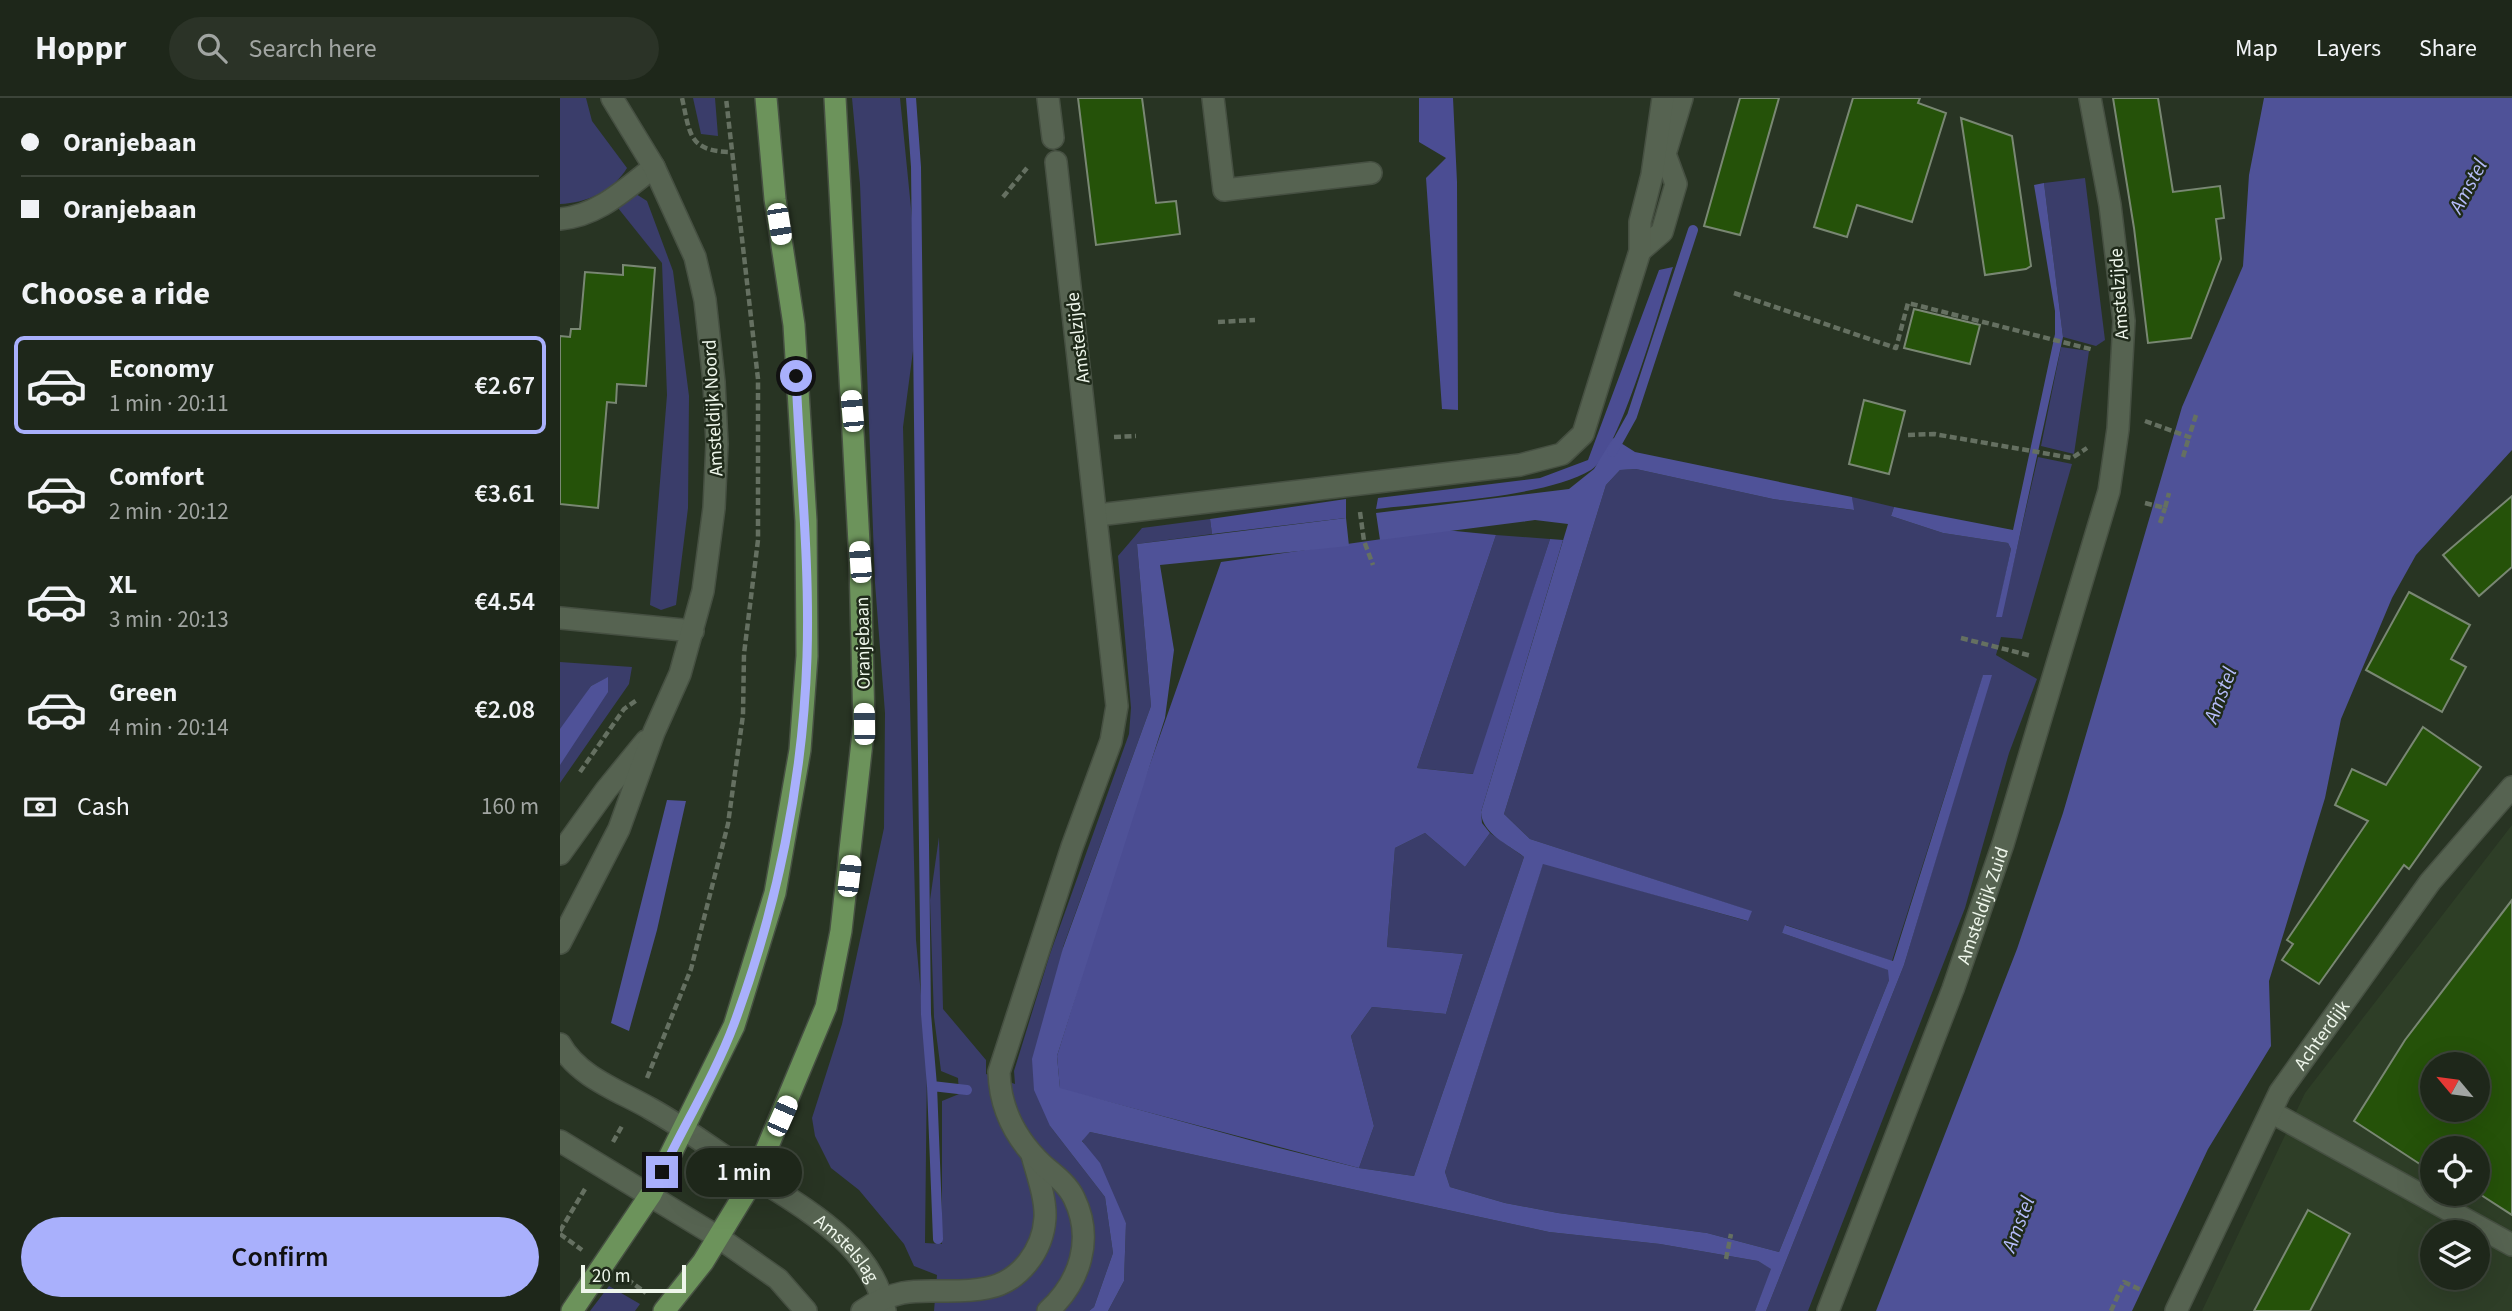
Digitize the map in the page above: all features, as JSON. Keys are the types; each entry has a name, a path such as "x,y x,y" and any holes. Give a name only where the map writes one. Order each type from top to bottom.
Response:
{"main road":[{"path":"572,1311 651,1194 734,1026 775,893 800,750 807,656 806,521 794,325 775,199 766,98"},
{"name":"Oranjebaan","path":"664,1311 718,1237 755,1177 826,1006 845,903 864,724 860,562 835,98"}],"street":[{"name":"Amsteldijk Noord","path":"560,943 619,829 654,732 680,674 703,591 714,508 717,443 714,382 705,300 695,257 654,167 612,98"},
{"path":"1048,98 1054,138"},
{"path":"1213,98 1224,190 1371,173"},
{"path":"1098,515 1520,465 1562,454 1583,434 1640,251 1640,222 1651,175 1663,98"},
{"path":"1640,251 1662,232 1676,184 1665,154 1682,98"},
{"name":"Amstelzijde","path":"2090,98 2110,205 2124,321 2118,429 2109,491"},
{"name":"Amstelzijde","path":"1032,1155 1007,1120 999,1096 999,1072 1116,724 1117,706 1098,515 1056,162"},
{"path":"560,219 585,215 602,206 654,167"},
{"name":"Amsteldijk Zuid","path":"1828,1311 1953,989 2003,844 2109,491"},
{"path":"560,618 693,631"},
{"name":"Amsteldijk Noord","path":"560,854 606,790 654,732"},
{"name":"Achterdijk","path":"2176,1311 2280,1092 2430,882 2512,787"},
{"path":"560,1044 578,1065 683,1127"},
{"path":"2271,1112 2512,1245"},
{"name":"Amstelslag","path":"683,1127 755,1177 787,1195 828,1226 860,1257 883,1304"},
{"path":"560,1141 718,1237 778,1279 806,1311"},
{"path":"862,1311 883,1304 906,1290 988,1288 1019,1273 1033,1257 1042,1238 1045,1217 1032,1155"},
{"path":"1032,1155 1074,1197 1083,1226 1081,1256 1067,1294 1048,1311"}],"path":[{"path":"682,98 691,138 699,146 711,151 730,152"},
{"path":"560,1231 636,1101 674,1016 704,923 728,824 743,715 744,654 758,540 760,436 758,379 730,152 726,98"},
{"path":"1734,293 1896,348 1908,303 2080,348"},
{"path":"1218,322 1255,320"},
{"path":"2183,457 2196,415"},
{"path":"2137,418 2189,437"},
{"path":"1908,435 1934,434 2060,456"},
{"path":"2160,523 2169,493"},
{"path":"2145,503 2165,508"},
{"path":"1360,513 1364,541 1373,565"},
{"path":"1961,638 2057,662"},
{"path":"1726,1259 1731,1234"},
{"path":"2111,1311 2124,1282 2141,1290"}],"shaded area":[{"path":"560,98 586,98 592,121 627,168 614,183 598,194 580,201 560,204"},
{"path":"693,98 715,98 718,136 701,134"},
{"path":"852,98 900,98 913,228 913,351 903,427 916,940 927,1062 925,1243 942,1244 942,1101 959,1094 958,1078 941,1071 934,1017 930,900 939,837 943,1009 986,1060 986,1074 1015,1084 1014,1071 1050,954 1129,734 1131,708 1118,556 1142,528 1210,519 1212,534 1137,544 1151,706 1063,947 1050,1126 1105,1197 1113,1253 1094,1307 1089,1311 934,1311 937,1275 914,1266 904,1244 859,1190 831,1168 815,1136 812,1118 842,1024 884,828 885,713 875,583 860,184"},
{"path":"1419,98 1453,98 1457,182 1458,410 1442,409 1426,178 1446,158 1419,142"},
{"path":"2085,178 2105,340 2096,346 2063,337 2044,183"},
{"path":"636,194 647,201 673,271 689,396 688,508 676,605 661,610 650,605 667,395 662,263 618,208"},
{"path":"1673,267 1626,408 1602,458 1591,470 1546,487 1517,493 1376,509 1378,498 1540,478 1588,460 1659,270"},
{"path":"2061,347 2089,351 2074,454 2041,446"},
{"path":"2038,457 2072,464 2022,639 2001,637 1996,655 2037,679 2009,753 1965,908 1808,1311 1766,1311 1904,965 1991,675 1983,676 1892,961 1786,925 1782,933 1889,970 1889,980 1779,1252 1707,1233 1558,1213 1505,1203 1450,1187 1445,1172 1543,863 1747,921 1751,911 1530,839 1504,814 1606,485 1620,470 1636,469 1773,499 1853,510 1852,497 1894,507 1891,516 1943,533 2008,543 2011,549 1997,616 2001,617"},
{"path":"1346,499 1346,518 1212,534 1210,519"},
{"path":"1445,530 1496,535 1417,768 1473,774 1550,539 1563,540 1481,812 1482,823 1490,833 1465,867 1425,833 1395,848 1387,947 1463,954 1446,1014 1372,1007 1351,1036 1374,1126 1359,1168 1060,1089 1057,1056 1129,824 1221,562"},
{"path":"1496,535 1550,539 1474,774 1417,768"},
{"path":"560,662 632,667 629,684 560,783 560,761 607,678 591,686 560,733"},
{"path":"2512,825 2512,1311 2202,1311 2305,1093"},
{"path":"1425,833 1465,867 1490,833 1524,857 1414,1176 1359,1168 1374,1126 1351,1036 1372,1007 1446,1014 1463,954 1387,947 1395,848"},
{"path":"1090,1132 1549,1232 1660,1244 1758,1261 1772,1269 1755,1311 1108,1311 1124,1281 1126,1223 1082,1140"},
{"path":"609,1286 640,1304 635,1311 590,1311"}],"water":[{"name":"Amstel","path":"2264,98 2512,98 2512,450 2416,555 2392,598 2341,719 2325,798 2269,981 2271,1046 2208,1149 2132,1311 1876,1311 2017,949 2063,813 2182,407 2243,266 2249,175"},
{"path":"2044,183 2063,337 2002,617 1996,617 2011,549 2008,543 1943,533 1891,516 1894,507 2013,530 2055,334 2055,311 2034,185"},
{"path":"1613,438 1635,452 1852,497 1854,510 1773,499 1636,469 1620,470 1606,485 1504,814 1530,839 1752,911 1748,921 1543,864 1445,1172 1450,1187 1505,1203 1558,1213 1707,1233 1779,1252 1889,980 1888,970 1782,933 1785,925 1893,961 1983,675 1992,675 1904,965 1766,1311 1755,1311 1771,1269 1758,1261 1660,1244 1549,1232 1090,1132 1082,1141 1100,1163 1126,1223 1124,1281 1108,1311 1089,1311 1094,1307 1113,1253 1105,1197 1050,1126 1034,1090 1032,1059 1063,948 1151,706 1137,544 1346,518 1349,546 1160,565 1174,650 1165,718 1057,1056 1060,1088 1359,1168 1414,1176 1524,857 1491,832 1482,820 1481,812 1568,524 1535,520 1380,540 1376,513 1569,489 1594,469"},
{"path":"608,677 608,692 560,765 560,729 591,686"},
{"path":"667,800 686,801 657,930 629,1031 611,1023"}],"building":[{"path":"1078,98 1142,98 1156,203 1176,201 1180,234 1096,245"},
{"path":"1740,98 1779,98 1740,235 1704,226"},
{"path":"1853,98 1920,98 1918,103 1946,113 1912,222 1857,205 1847,237 1814,227"},
{"path":"2113,98 2158,98 2173,192 2220,186 2224,218 2216,219 2221,259 2191,338 2148,343 2134,228"},
{"path":"1961,118 2012,136 2031,266 2026,269 1985,275"},
{"path":"623,265 655,268 646,386 617,384 616,403 607,402 598,508 560,504 560,336 570,337 571,329 580,329 585,272 623,275"},
{"path":"1914,309 1980,325 1970,364 1904,348"},
{"path":"1864,400 1905,411 1889,474 1849,464"},
{"path":"2512,496 2512,567 2479,596 2443,555"},
{"path":"2409,592 2470,625 2451,659 2466,667 2442,712 2366,670"},
{"path":"2423,727 2481,767 2409,869 2404,865 2319,984 2282,960 2293,944 2287,940 2368,821 2335,805 2352,769 2386,785"},
{"path":"2512,900 2512,1215 2490,1201 2490,1136 2420,1136 2420,1164 2354,1121 2405,1040"},
{"path":"2308,1210 2350,1234 2310,1311 2254,1311"}],"waterway":[{"path":"911,98 916,167 926,1014 932,1086 938,1239"},
{"path":"1612,452 1632,416 1693,230"},
{"path":"932,1086 967,1090"}],"route":[{"path":"662,1172 734,1026 775,893 800,750 807,656 806,521 796,376"}]}
